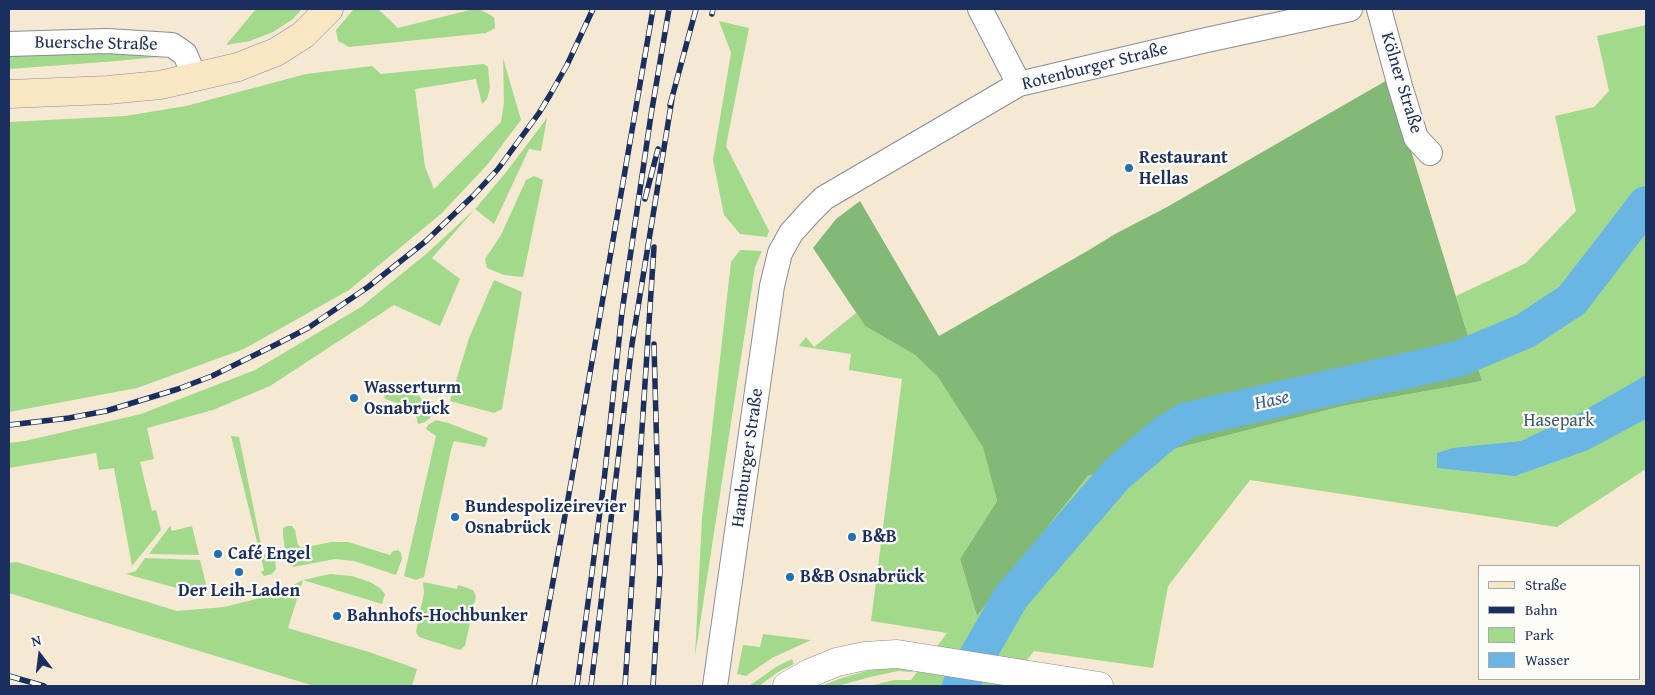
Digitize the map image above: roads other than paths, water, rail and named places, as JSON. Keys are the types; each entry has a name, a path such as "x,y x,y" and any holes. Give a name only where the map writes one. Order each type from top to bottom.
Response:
{"main road":[{"path":"9,94 108,90 160,85 238,67 276,52 302,35 329,9"}],"street":[{"path":"980,9 1019,84"},
{"name":"Rotenburger Straße","path":"791,233 824,198 1019,84 1350,9"},
{"name":"Kölner Straße","path":"1379,9 1416,138 1430,153"},
{"name":"Buersche Straße","path":"9,44 107,41 172,45 185,54 195,78"},
{"name":"Hamburger Straße","path":"715,686 772,286 780,253 791,233"},
{"path":"787,686 810,673 836,662 865,656 897,654 1100,686"}],"water":[{"path":"1646,375 1646,419 1588,450 1515,476 1437,468 1437,453 1453,448 1521,441 1580,413"}],"waterway":[{"name":"Hase","path":"960,686 1011,597 1116,475 1164,434 1187,420 1458,359 1525,331 1572,300 1646,204"}],"railway":[{"path":"9,425 69,418 106,411 178,389 212,376 308,328 368,287 426,241 498,169 550,95 567,65 593,9"},
{"path":"534,686 653,9"},
{"path":"577,686 604,481 622,312 651,115 669,9"},
{"path":"670,105 696,9"},
{"path":"712,14 713,9"},
{"path":"591,686 632,344 672,99"},
{"path":"645,199 658,149"},
{"path":"625,686 654,247"},
{"path":"653,686 660,572 654,344"},
{"path":"9,676 44,686"}],"place":[{"name":"Restaurant Hellas","path":"1129,168"},
{"name":"Wasserturm Osnabrück","path":"354,398"},
{"name":"Bundespolizeirevier Osnabrück","path":"455,517"},
{"name":"B&B","path":"852,537"},
{"name":"Café Engel","path":"218,554"},
{"name":"Der Leih-Laden","path":"239,572"},
{"name":"B&B Osnabrück","path":"790,577"},
{"name":"Bahnhofs-Hochbunker","path":"337,616"}],"park label":[{"name":"Hasepark","path":"1559,421"}]}
